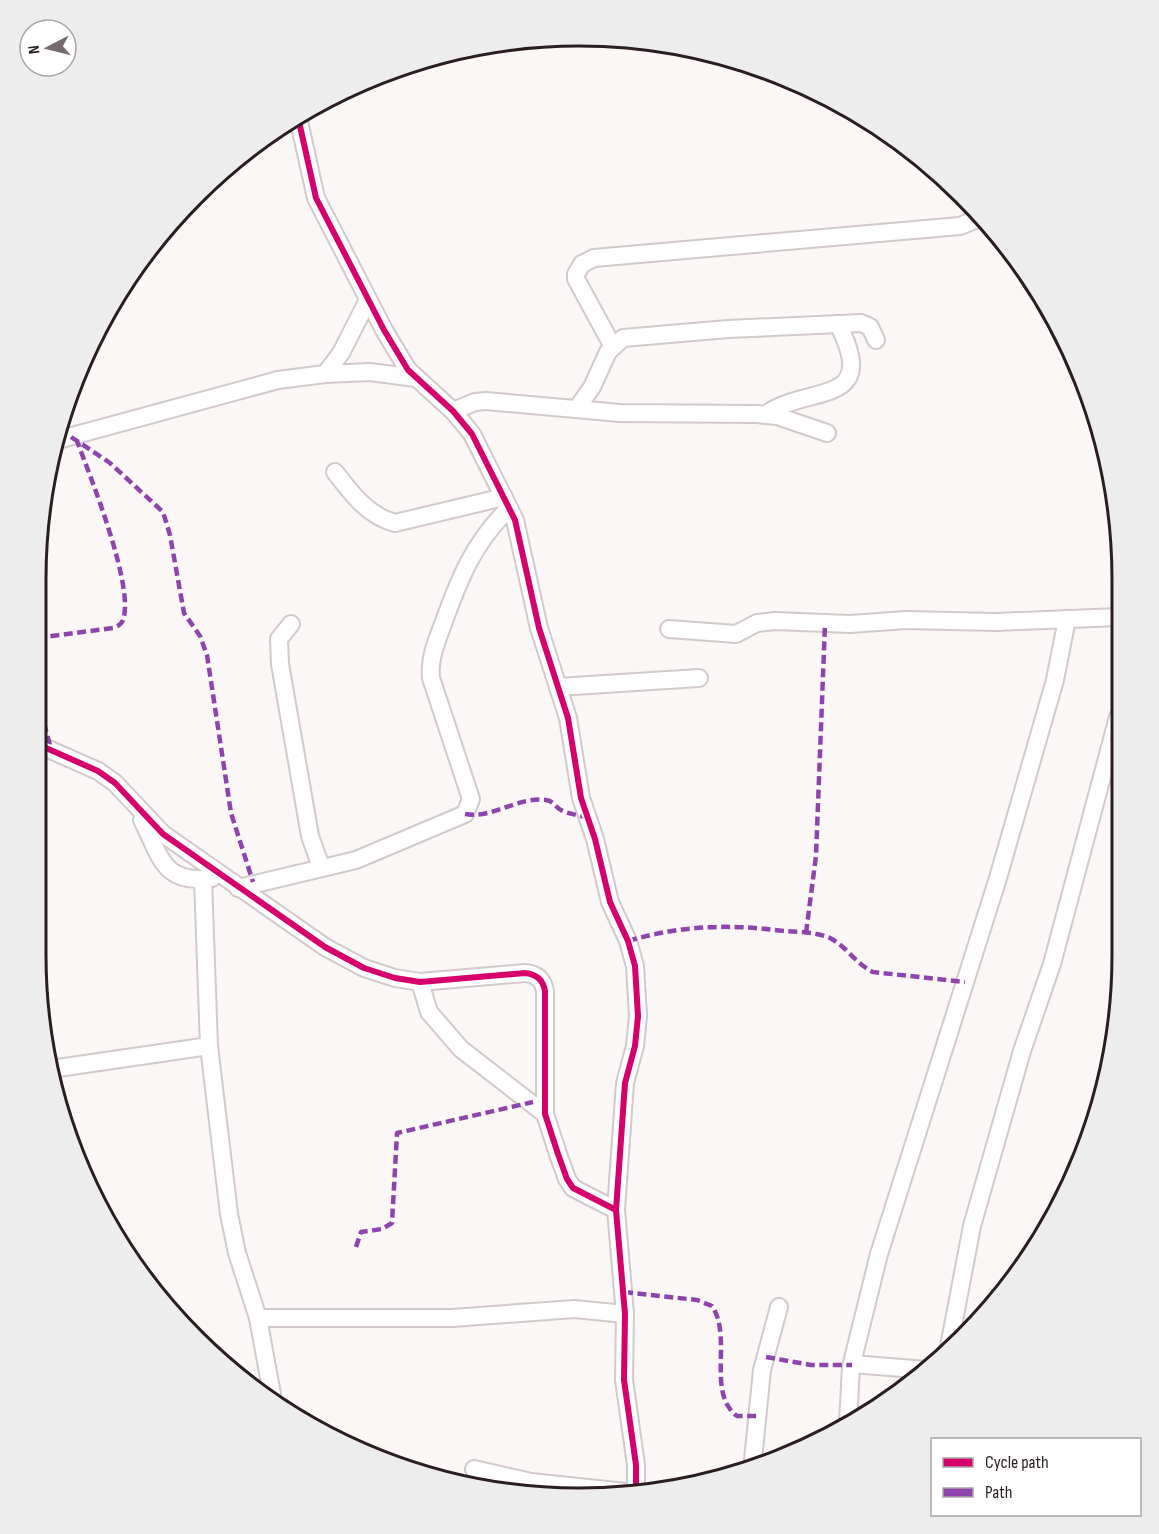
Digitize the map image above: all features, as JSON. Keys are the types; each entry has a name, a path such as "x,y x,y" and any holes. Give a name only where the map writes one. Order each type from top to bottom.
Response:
{"street":[{"path":"300,126 316,198 399,357 416,378 453,411 472,435 515,520 539,628 572,739 581,798 595,839 610,902 628,941 638,981 638,1016 635,1046 625,1083 616,1210 625,1314 624,1380 636,1465 635,1484"},
{"path":"612,345 576,279 576,274 582,264 594,258 960,226 973,221"},
{"path":"325,374 340,353 368,300"},
{"path":"765,415 784,402 830,393 848,382 849,355 838,324"},
{"path":"578,407 592,387 612,345 623,338 643,335 866,324 876,340"},
{"path":"66,438 260,384 325,374 370,372 416,378"},
{"path":"453,411 475,402 486,401 578,407 620,413 765,415 777,416 827,433"},
{"path":"335,472 360,502 383,519 395,523 507,503"},
{"path":"238,888 356,860 465,814 471,804 429,666 461,572 507,503"},
{"path":"669,629 736,634 757,623 775,621 850,624 906,620 996,622 1112,617"},
{"path":"849,1414 853,1364 879,1254 998,878 1055,680 1067,619"},
{"path":"291,624 279,639 278,648 310,836 321,867"},
{"path":"558,687 699,678"},
{"path":"951,1336 972,1226 1022,1051 1052,964 1112,739"},
{"path":"46,748 98,771 115,783 163,834 325,946 364,968 395,978 420,982 525,973 540,979 545,991 545,1114 567,1179 573,1188 616,1210"},
{"path":"136,807 163,862 175,876 184,880 225,876"},
{"path":"203,879 209,1046 229,1214 237,1252 258,1318 271,1389"},
{"path":"420,982 429,1012 461,1049 545,1114"},
{"path":"59,1068 209,1046"},
{"path":"753,1458 762,1370 779,1307"},
{"path":"258,1318 452,1318 574,1310 625,1314"},
{"path":"853,1364 914,1369"},
{"path":"636,1465 645,1483"},
{"path":"474,1469 531,1482 578,1487"}],"marked path":[{"path":"71,437 110,463 163,512 170,535 184,613 200,636 207,655 231,813 253,882"},
{"path":"46,637 113,628 123,620 125,604 123,583 117,558 77,441"},
{"path":"806,933 816,856 825,624"},
{"path":"46,730 51,749"},
{"path":"465,814 486,813 525,801 536,800 549,801 559,809 588,818"},
{"path":"628,941 706,927 744,927 808,933 830,938 842,946 861,965 873,972 965,982"},
{"path":"356,1247 361,1232 382,1229 392,1223 397,1133 533,1102"},
{"path":"624,1292 697,1300 712,1306 718,1319 721,1379 728,1406 737,1416 757,1416"},
{"path":"766,1357 811,1365 852,1365"}],"cycle path":[{"path":"300,126 316,198 384,330 408,370 453,411 472,434 515,520 539,628 568,718 581,798 595,839 610,902 628,941 635,966 638,1016 635,1046 625,1083 616,1210 625,1314 624,1380 636,1465 636,1484"},
{"path":"46,748 98,771 115,783 163,834 325,947 364,968 395,978 420,982 525,973 539,978 545,991 545,1114 558,1154 567,1179 573,1188 616,1210"}]}
